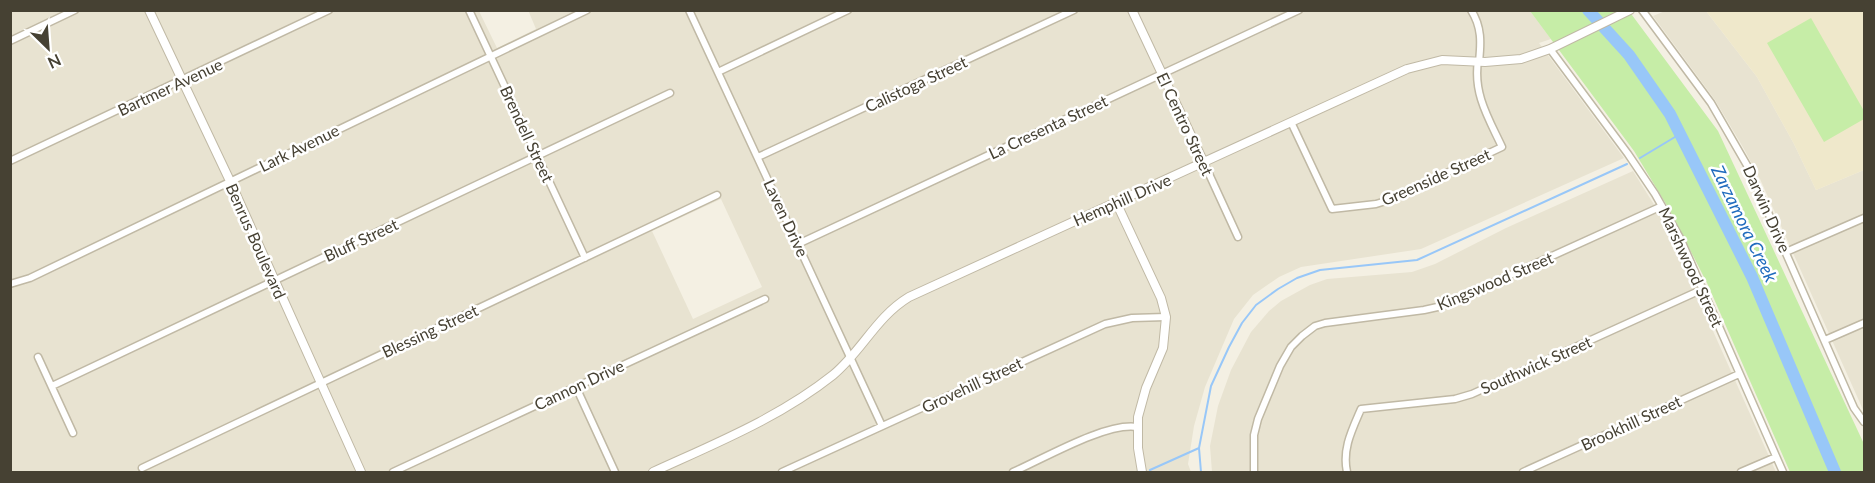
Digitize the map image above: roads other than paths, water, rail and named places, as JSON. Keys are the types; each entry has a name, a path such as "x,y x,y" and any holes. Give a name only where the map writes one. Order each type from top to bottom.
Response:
{"street":[{"path":"10,41 75,10"},
{"name":"Benrus Boulevard","path":"149,10 230,181 361,472"},
{"name":"Bartmer Avenue","path":"10,161 329,10"},
{"name":"Brendell Street","path":"469,10 585,258"},
{"name":"Lark Avenue","path":"10,284 30,278 586,10"},
{"name":"Laven Drive","path":"689,10 882,426"},
{"path":"718,72 848,10"},
{"name":"Calistoga Street","path":"758,157 1074,10"},
{"name":"El Centro Street","path":"1132,10 1238,237"},
{"name":"La Cresenta Street","path":"798,244 1299,10"},
{"path":"1471,10 1476,18 1480,34 1479,61"},
{"name":"Darwin Drive","path":"1642,10 1705,94 1730,133 1748,167 1854,408 1864,422"},
{"name":"Hemphill Drive","path":"652,472 764,420 824,382 851,357 883,317 900,303 1418,65 1442,60 1506,62 1521,59 1550,49 1628,11"},
{"name":"Marshwood Street","path":"1550,49 1628,154 1680,238 1782,472"},
{"name":"Greenside Street","path":"1291,122 1332,208 1377,204 1503,147 1480,102 1476,78 1479,61"},
{"name":"Bluff Street","path":"52,386 670,93"},
{"name":"Blessing Street","path":"142,468 717,195"},
{"path":"1116,202 1161,298 1166,317 1163,348 1142,402 1137,427 1142,472"},
{"name":"Kingswood Street","path":"1254,472 1254,435 1258,419 1291,346 1308,331 1325,323 1424,310 1460,299 1662,206"},
{"path":"1786,252 1864,218"},
{"name":"Southwick Street","path":"1347,472 1348,441 1361,409 1455,399 1472,394 1702,289"},
{"name":"Cannon Drive","path":"393,472 765,299"},
{"name":"Grovehill Street","path":"782,472 1105,324 1132,318 1166,317"},
{"path":"1826,340 1864,323"},
{"path":"39,357 73,433"},
{"name":"Brookhill Street","path":"1523,472 1739,374"},
{"path":"576,387 615,472"},
{"path":"1013,472 1105,430 1122,426 1137,427"},
{"path":"1741,472 1776,457"}],"waterway":[{"name":"Zarzamora Creek","path":"1588,10 1629,55 1670,114 1752,277 1835,472"},
{"path":"1640,158 1680,134"},
{"path":"1150,470 1199,448 1211,386 1229,347 1242,323 1256,305 1278,289 1297,278 1320,270 1417,260 1627,164"},
{"path":"1199,448 1201,472"}]}
